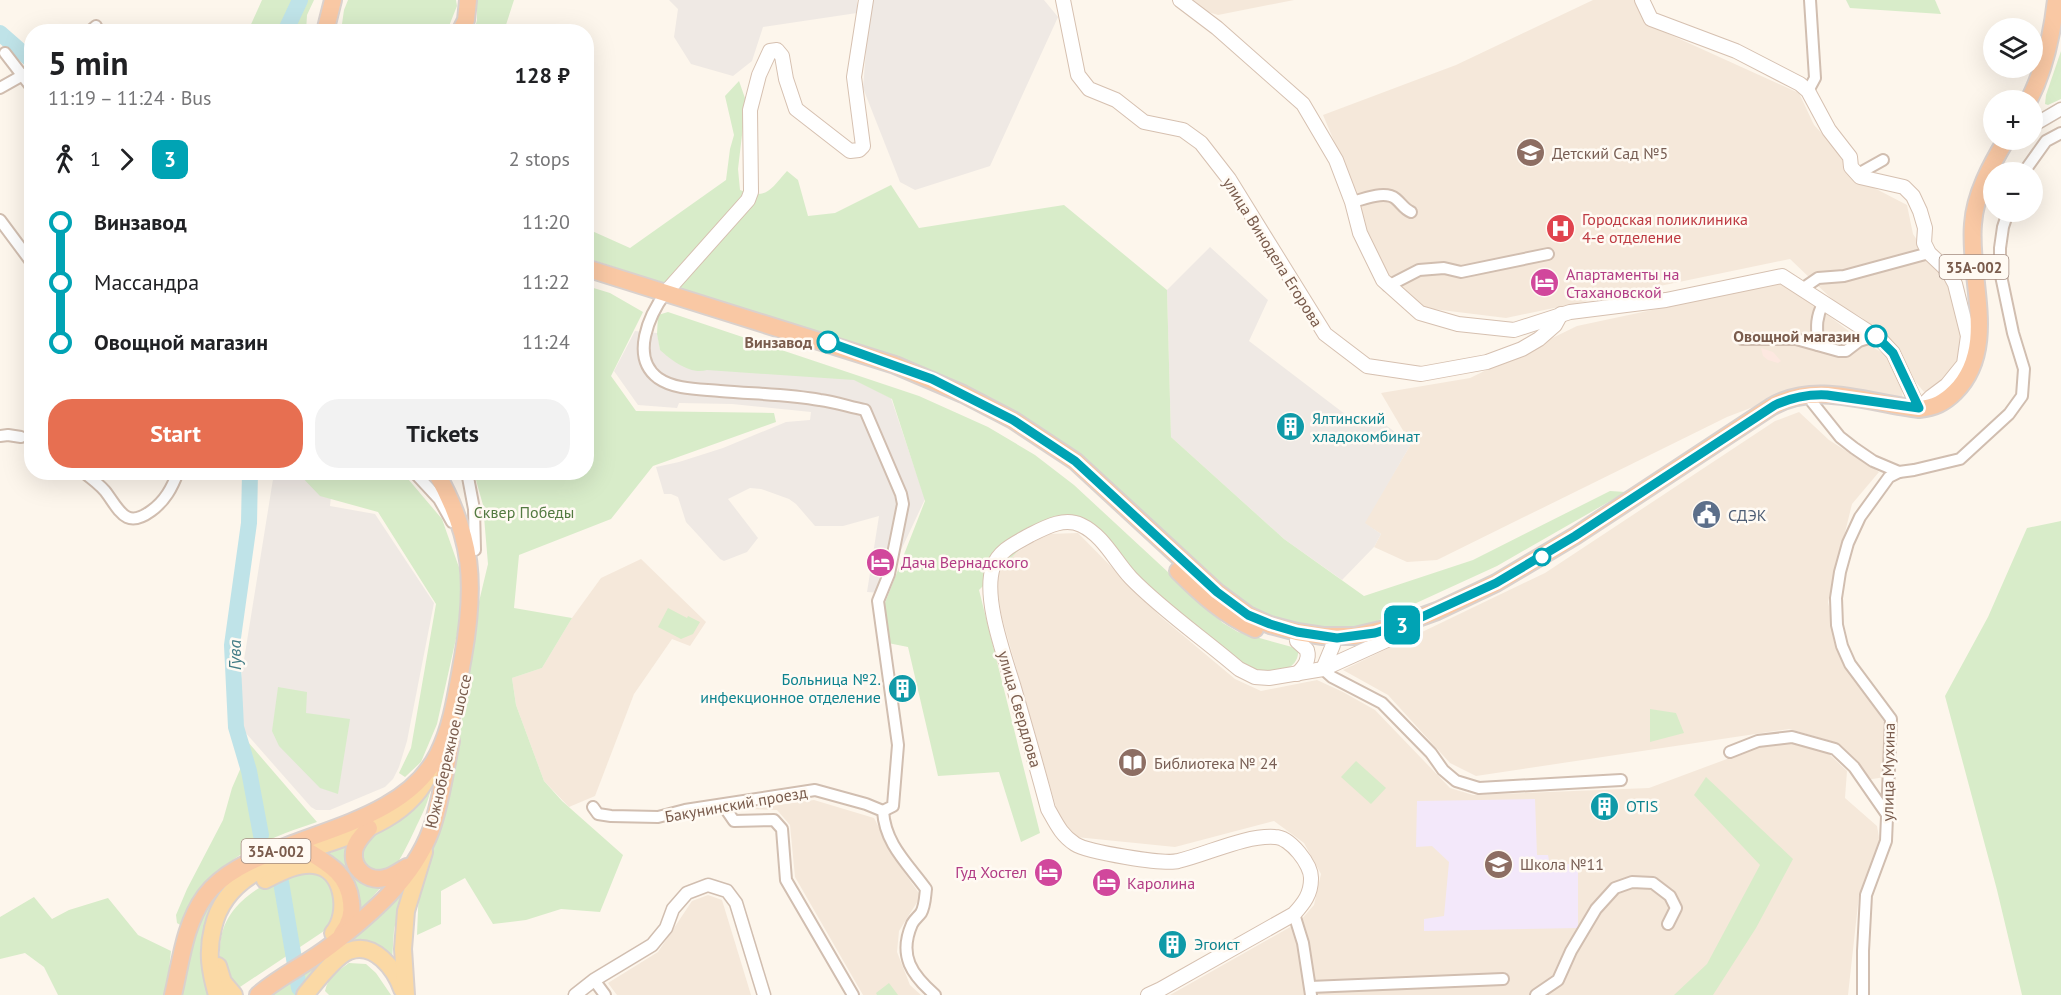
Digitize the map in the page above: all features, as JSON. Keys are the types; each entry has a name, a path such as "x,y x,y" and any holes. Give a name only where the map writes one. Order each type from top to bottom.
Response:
{"highway":[{"path":"327,24 333,0"},
{"path":"338,24 342,0"},
{"path":"464,24 468,0"},
{"path":"470,24 474,0"},
{"path":"2033,90 2044,65 2058,4"},
{"path":"2040,90 2055,45 2058,4"},
{"name":"35А-002","path":"594,271 661,299 895,365 963,394 1013,420 1075,461 1217,592 1248,615 1270,624 1335,641 1375,633 1413,621 1496,583 1575,536 1775,405 1792,397 1812,394 1827,395 1919,408 1931,408 1947,400 1963,384 1974,366 1978,338 1973,222 1986,178 2001,150"},
{"name":"35А-002","path":"594,278 891,371 962,401 1048,451 1070,468 1216,607 1235,620 1260,631 1297,641 1374,642 1387,640 1496,590 1545,562 1773,414 1792,405 1829,401 1923,413 1948,406 1966,390 1982,363 1986,300 1980,222 1983,208"},
{"name":"Южнобережное шоссе","path":"173,995 187,932 205,896 222,880 253,860 338,827 392,801 425,773 436,757 453,706 470,612 471,589 462,530 440,480"},
{"name":"Южнобережное шоссе","path":"258,995 331,939 364,919 392,891 412,864 430,831 442,783 476,615 478,594 475,550 463,510 449,480"},
{"path":"369,828 359,840 354,852 356,866 364,875 374,879 387,878 412,864"},
{"path":"244,995 266,978 345,930 352,912 349,888 332,866 306,850"}],"main road":[{"path":"661,299 748,200 751,192 750,110 759,75 770,51 777,50 782,56 786,79 796,109 850,151 859,150 863,146 854,77 866,0"},
{"name":"улица Винодела Егорова","path":"1063,0 1078,75 1089,89 1116,100 1144,122 1183,130 1201,144 1240,198 1325,334 1367,366 1421,374 1487,362 1522,349 1539,339 1555,325 1561,314"},
{"path":"1180,0 1217,28 1303,104 1336,160 1352,202 1360,233 1383,280 1420,313 1458,324 1514,330 1561,314 1666,300 1782,276 1875,336 1893,353 1919,408 1957,375 1964,364 1968,336 1955,284 1948,271 1929,253 1924,243 1925,228 1913,196 1904,187 1865,180 1858,174 1851,166 1850,157 1829,130 1808,91 1800,84 1736,51 1651,20 1642,0"},
{"name":"улица Свердлова","path":"1148,995 1294,914 1305,902 1310,890 1312,875 1297,849 1278,836 1256,837 1175,862 1097,852 1077,845 1060,832 1048,809 995,622 991,595 993,568 999,555 1041,529 1065,521 1084,526 1146,592 1239,669 1250,676 1259,678 1323,669 1387,640"},
{"path":"1297,641 1307,650 1308,654 1306,663 1297,674"},
{"path":"1323,669 1335,641"},
{"path":"217,995 209,968 208,948 216,914 225,897 255,873 306,850 353,836 411,803 427,781 436,757"},
{"path":"405,995 403,949 406,911 430,831"},
{"path":"234,995 223,982 215,953 217,937 230,907 252,888 302,864 317,865 326,870 337,882 343,903 341,921 331,939"},
{"path":"305,995 338,959 348,951 359,950 380,957 390,966 399,979 405,995"}],"street":[{"path":"1808,91 1815,78 1810,0"},
{"path":"5,53 24,70"},
{"path":"0,88 24,75"},
{"path":"2043,120 2061,109"},
{"path":"2031,162 2046,141 2061,133"},
{"path":"1858,174 1883,160"},
{"path":"1352,202 1384,194 1395,198 1405,210 1411,212"},
{"path":"0,220 24,252"},
{"path":"1812,402 1840,437 1873,461 1899,472 1960,459 2009,414 2022,396 2024,369 2013,333 2000,271 2002,238 2006,222"},
{"path":"1802,289 1818,278 1844,276 1929,253"},
{"path":"1388,286 1419,270 1444,268 1461,272 1548,255"},
{"path":"661,299 646,334 642,354 647,366 659,379 681,387 820,400 865,410 901,494 903,504 889,574 878,601 897,745 893,806 883,811 884,828 902,860 926,889 922,911 913,921 908,934 907,952 909,966 918,980 935,995"},
{"path":"1818,345 1816,322 1823,304"},
{"path":"1742,339 1796,339 1846,351 1859,341 1875,336"},
{"path":"0,436 21,437"},
{"name":"улица Мухина","path":"1863,995 1866,895 1886,841 1891,719 1850,664 1837,625 1836,598 1848,543 1860,517 1889,477 1899,472"},
{"path":"92,480 103,489 120,513 135,519 147,514 164,500 175,480"},
{"path":"421,480 439,499 458,534 469,568"},
{"path":"469,480 474,509 475,550"},
{"path":"1323,669 1332,677 1382,703 1431,753 1443,770 1456,781 1479,788 1622,780"},
{"path":"1730,752 1758,741 1778,737 1807,740 1835,749 1854,767 1888,816"},
{"name":"Бакунинский проезд","path":"593,807 598,814 657,817 685,810 815,790 883,811"},
{"path":"723,805 734,821 774,820 782,829 786,880 853,995"},
{"path":"1536,995 1558,980 1571,951 1596,909 1615,888 1632,882 1653,883 1670,896 1676,908 1668,924"},
{"path":"575,995 594,980 652,945 666,928 674,909 687,893 708,885 728,891 736,903 764,995"},
{"path":"1294,914 1303,943 1310,991 1503,980"},
{"path":"594,980 605,995"}],"shaded area":[{"path":"669,0 857,0 857,13 763,27 752,61 733,76 691,64 674,37 678,9"},
{"path":"870,0 1044,0 1058,17 990,166 915,190 900,182 863,88"},
{"path":"1187,0 1294,0 1218,15 1199,9"},
{"path":"1593,0 1636,0 1651,26 1799,93 1814,125 1837,150 1855,178 1907,205 1913,234 1948,287 1964,329 1962,357 1947,378 1924,392 1905,369 1891,341 1861,317 1835,302 1790,259 1506,318 1425,308 1383,279 1356,193 1323,115 1456,65"},
{"path":"1210,247 1268,300 1249,341 1354,421 1375,417 1411,444 1365,523 1381,534 1374,547 1342,580 1284,539 1171,437 1167,290"},
{"path":"1784,282 1862,341 1888,356 1901,380 1903,403 1806,387 1727,417 1437,560 1407,562 1374,547 1381,534 1364,523 1411,444 1381,393 1470,378 1577,326"},
{"path":"635,331 657,333 660,349 707,369 854,379 891,398 925,499 881,593 867,592 879,516 843,526 815,526 789,499 761,489 750,488 728,499 758,538 747,552 724,561 720,559 686,522 678,497 664,494 656,467 723,448 786,422 810,420 811,412 732,404 679,403 677,408 638,405 614,371"},
{"path":"1761,348 1773,352 1781,361 1778,363 1768,360 1763,356"},
{"path":"1799,412 1829,440 1879,472 1852,504 1828,602 1840,656 1886,725 1885,777 1866,780 1853,759 1838,743 1789,729 1476,776 1450,763 1388,695 1343,670 1545,573 1775,421"},
{"path":"273,480 333,480 330,506 375,514 434,603 407,741 399,767 393,779 385,787 330,810 316,810 244,731 239,723 238,697"},
{"path":"1078,533 1161,617 1235,679 1261,691 1317,680 1343,692 1375,710 1450,788 1473,795 1649,788 1778,740 1796,743 1829,754 1847,771 1845,798 1877,826 1880,843 1872,870 1859,895 1848,995 1170,995 1299,922 1314,905 1321,874 1304,843 1274,821 1175,847 1076,837 1062,828 1002,618 996,584 1001,562 1047,534"},
{"path":"641,559 706,622 690,646 672,639 634,694 595,796 569,807 544,781 516,705 512,678 542,668 572,618 601,578"},
{"name":"Школа №11","path":"1535,799 1537,855 1548,855 1550,866 1578,863 1578,928 1424,931 1424,919 1444,916 1449,862 1432,846 1416,847 1417,801"},
{"path":"814,800 874,818 897,862 921,896 899,931 897,952 910,985 921,995 863,995 795,877 790,825 777,810 750,809"},
{"path":"708,895 722,900 751,995 617,995 608,983 658,952 692,901"}],"green space":[{"path":"262,0 314,0 307,15 306,24 251,24"},
{"path":"348,0 456,0 457,6 450,24 342,24"},
{"path":"477,0 514,0 506,24 476,24"},
{"path":"1846,0 1935,0 1941,14 1850,8"},
{"path":"2061,51 2061,99 2048,105 2045,104 2046,95"},
{"path":"739,81 746,101 738,169 740,190 756,194 767,191 787,171 798,180 808,216 835,213 891,185 919,228 1064,205 1167,290 1171,437 1284,539 1364,596 1473,560 1610,491 1626,492 1497,566 1353,632 1304,628 1258,615 1212,583 1097,474 926,371 594,260 594,232 630,248 726,180 734,135 725,96"},
{"name":"Сквер Победы","path":"594,288 610,293 643,312 611,376 636,411 774,413 776,422 653,466 611,519 519,555 514,608 572,618 542,668 512,678 516,705 544,781 562,801 623,855 600,912 561,909 526,920 493,924 465,878 441,891 441,924 417,935 419,886 456,759 477,610 488,564 483,505 476,480 594,480"},
{"path":"668,312 919,396 988,427 1035,455 1074,485 1223,623 1238,632 1298,650 1294,663 1275,672 1254,672 1139,581 1078,519 1064,515 1051,518 979,590 1040,833 1021,842 999,772 938,776 908,647 888,643 883,608 925,501 892,399 854,380 688,369 660,350 657,334 658,315"},
{"path":"305,480 409,480 442,519 462,576 463,607 437,724 421,762 405,777 399,773 411,748 436,604 378,512 320,496"},
{"path":"2061,521 2061,995 2022,995 1997,890 1945,696 1988,617 2027,528"},
{"path":"668,608 700,622 693,634 681,639 658,627"},
{"path":"278,687 307,692 306,713 350,719 338,794 320,788 279,746 272,731"},
{"path":"1650,709 1676,713 1684,733 1650,742"},
{"path":"241,734 317,822 271,839 229,863 206,886 182,926 177,923 176,915 223,820 232,788 242,765"},
{"path":"1356,761 1386,788 1371,804 1341,777"},
{"path":"1706,777 1793,859 1756,928 1713,995 1674,995 1707,964 1760,865 1694,795"},
{"path":"432,783 424,811 397,863 376,893 356,914 328,854 359,840 424,795"},
{"path":"292,855 214,909 209,995 181,995 192,944 198,927 215,896 226,884 240,875"},
{"path":"293,871 323,872 338,892 333,925 237,989 224,973 220,963 222,933 227,920 244,899 255,890"},
{"path":"403,885 394,930 392,961 385,954 332,958 296,995 270,995 311,967"},
{"path":"34,897 52,919 69,910 108,898 138,935 171,951 166,995 58,995 44,967 25,953 0,959 0,917"},
{"path":"349,963 366,964 376,973 391,995 329,995 325,991 328,982"},
{"path":"889,983 898,995 877,995 876,993"}],"waterway":[{"name":"Гува","path":"289,24 300,0"},
{"path":"0,33 24,54"},
{"name":"Гува","path":"250,480 249,523 232,645 236,727 249,771 261,835"},
{"name":"Гува","path":"281,882 299,988"}],"bus line":[{"name":"3","path":"828,342 932,379 1013,420 1075,461 1217,592 1248,615 1297,632 1337,638 1375,633 1413,621 1496,583 1541,558 1775,405 1792,397 1812,394 1827,395 1919,408 1893,353 1876,336"}],"place":[{"name":"Детский Сад №5","path":"1531,153"},
{"name":"Городская поликлиника 4-е отделение","path":"1561,228"},
{"name":"Апартаменты на Стахановской","path":"1545,283"},
{"name":"Овощной магазин","path":"1876,336"},
{"name":"Винзавод","path":"828,342"},
{"name":"Ялтинский хладокомбинат","path":"1291,427"},
{"name":"СДЭК","path":"1707,515"},
{"name":"Дача Вернадского","path":"880,562"},
{"name":"Больница №2. инфекционное отделение","path":"902,688"},
{"name":"Библиотека № 24","path":"1133,763"},
{"name":"OTIS","path":"1605,806"},
{"name":"Школа №11","path":"1499,864"},
{"name":"Гуд Хостел","path":"1048,872"},
{"name":"Каролина","path":"1106,883"},
{"name":"Эгоист","path":"1173,944"}]}
